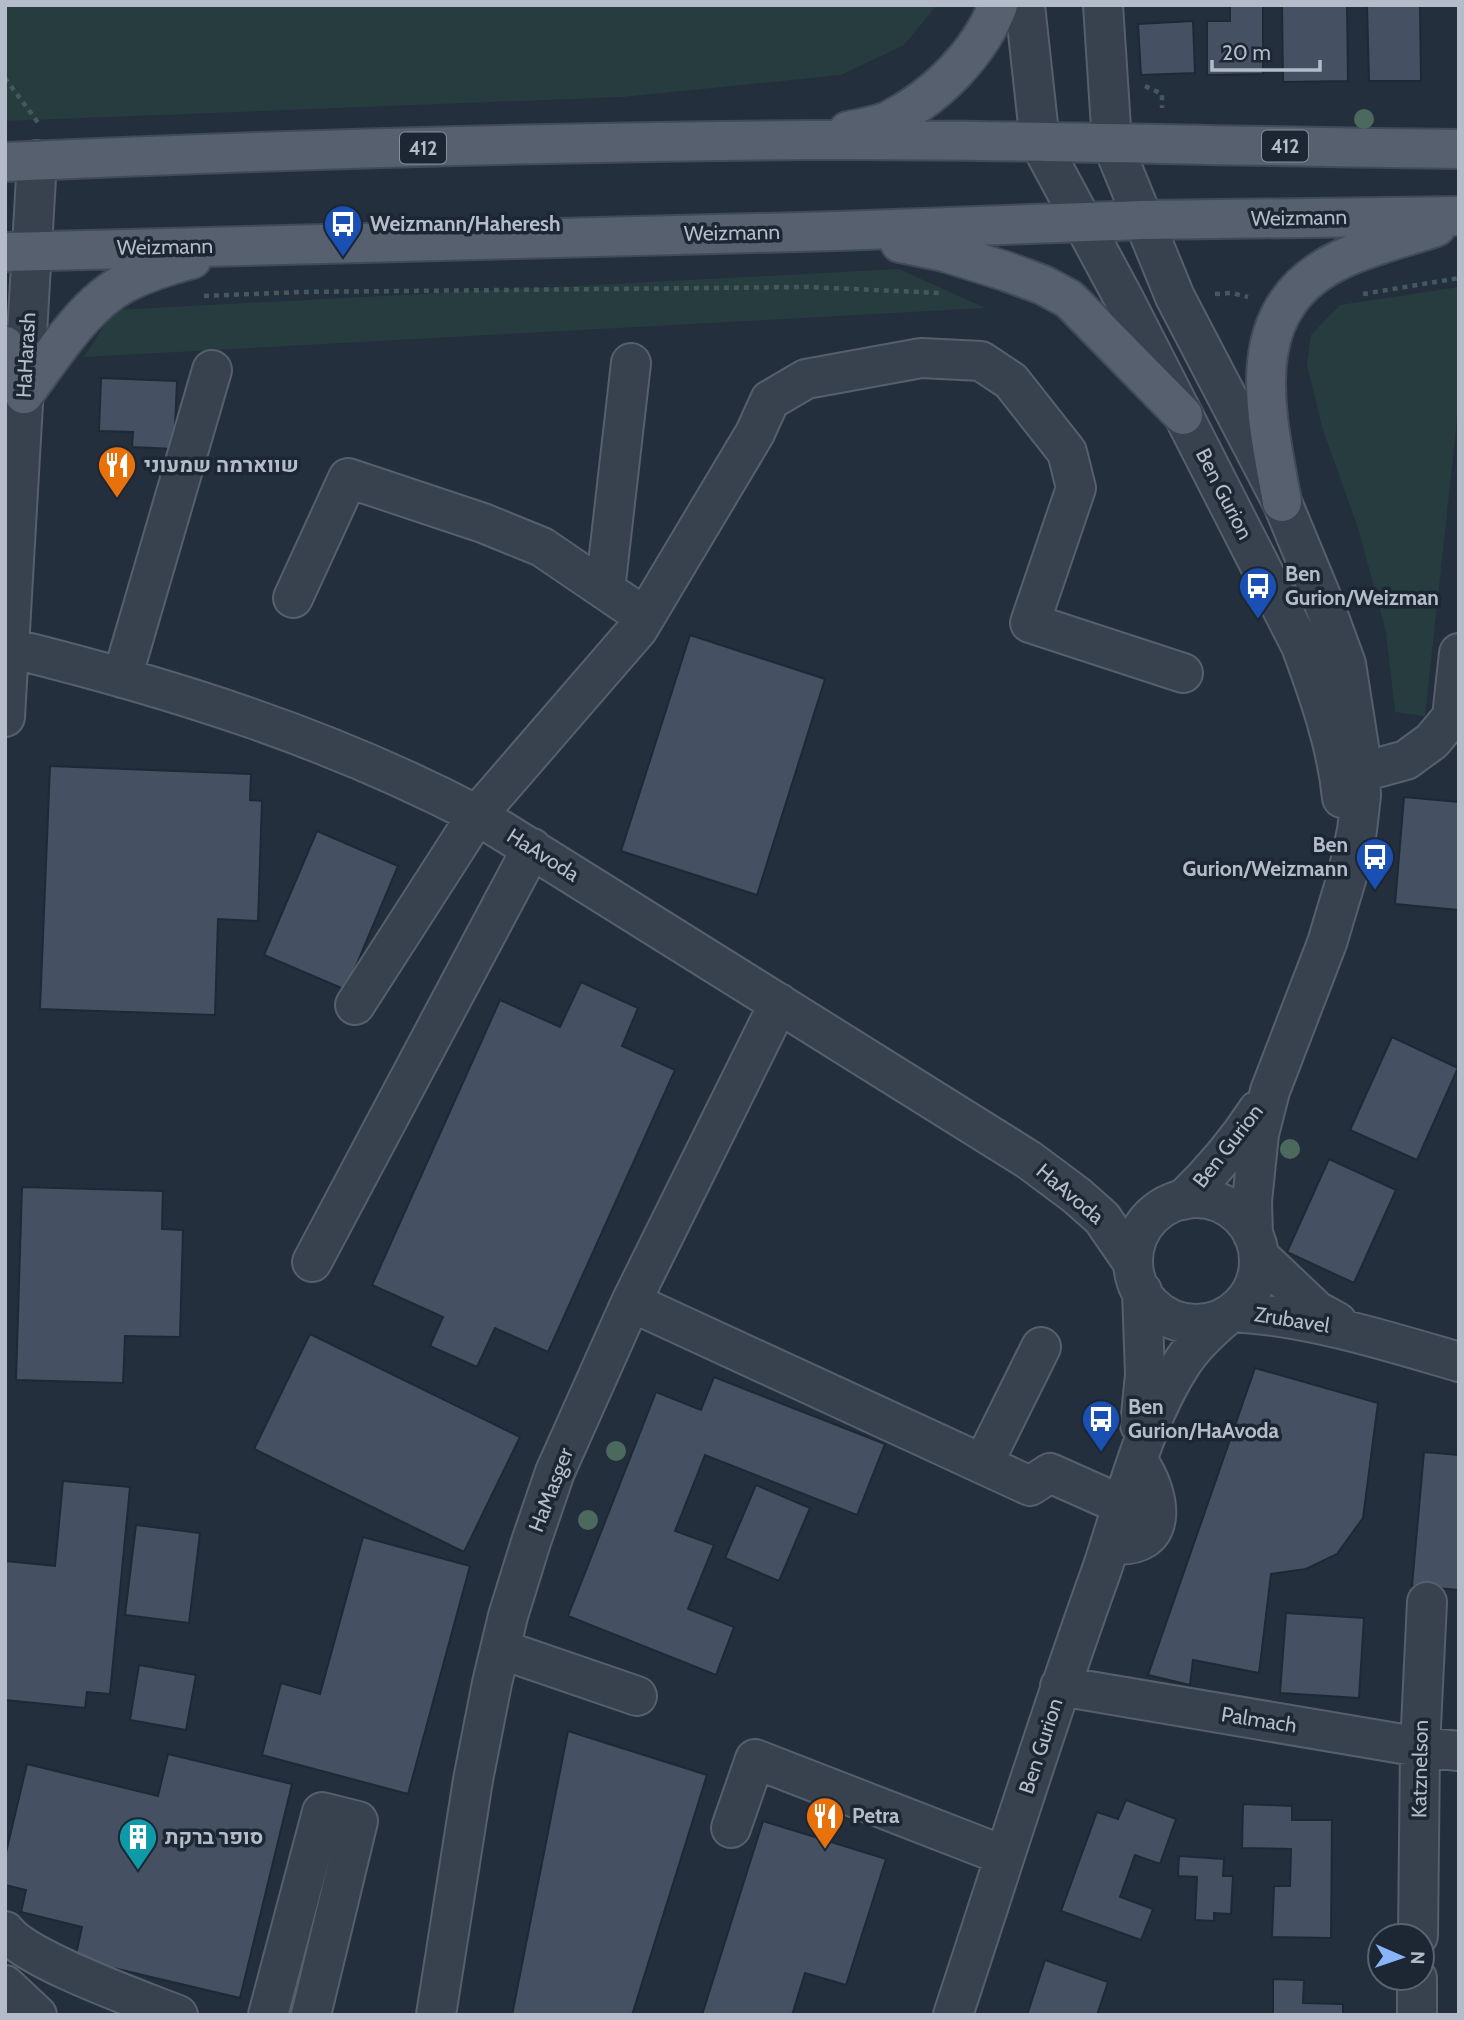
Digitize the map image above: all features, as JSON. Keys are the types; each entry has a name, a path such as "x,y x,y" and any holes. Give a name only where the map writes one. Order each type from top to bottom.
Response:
{"main road":[{"path":"809,140 889,121 930,93 962,62 990,26 998,5"},
{"name":"412","path":"21,161 328,149 809,140 1459,149"},
{"path":"1282,502 1266,413 1265,380 1269,341 1284,305 1310,278 1344,258 1459,218"},
{"name":"Weizmann","path":"19,251 836,231 1143,220 1459,218"},
{"path":"836,231 944,252 1043,285 1069,299 1183,415"},
{"path":"24,394 68,334 101,300 123,284 163,266 247,245"},
{"path":"5,346 24,394"}],"street":[{"path":"1025,5 1040,143"},
{"name":"Ben Gurion","path":"1103,5 1112,143 1175,297 1282,502 1336,634 1346,664 1362,772 1357,830 1348,873 1326,943 1270,1091 1259,1134 1254,1168 1256,1245"},
{"name":"Ben Gurion","path":"1040,143 1296,635 1319,694 1340,779 1344,821 1340,865 1326,943"},
{"name":"HaHarash","path":"5,717 10,648 12,492 24,394 19,251 21,161"},
{"path":"355,1005 477,815 638,629 755,433 770,400 806,379 921,358 981,360 1011,381 1066,452 1076,488 1030,623 1182,673"},
{"path":"605,590 631,363"},
{"path":"122,678 212,370"},
{"path":"293,598 348,478 483,523 542,547 645,617"},
{"name":"HaAvoda","path":"10,648 218,706 293,732 422,786 477,815 1029,1160 1102,1218 1138,1277"},
{"path":"1362,772 1406,760 1439,733 1452,717 1459,653"},
{"path":"312,1262 532,848"},
{"name":"HaMasger","path":"436,2015 473,1780 500,1649 523,1567 555,1472 631,1303 779,1003"},
{"name":"Ben Gurion","path":"1174,1203 1212,1173 1238,1141 1270,1091"},
{"name":"HaAvoda","path":"1029,1160 1093,1190 1140,1204 1174,1203"},
{"path":"1204,1198 1225,1205 1242,1217 1256,1245 1255,1284 1244,1302 1207,1332 1185,1358 1165,1394 1131,1482 1145,1375 1135,1246 1151,1217 1174,1203 1204,1198"},
{"name":"Zrubavel","path":"1256,1245 1317,1311 1351,1330"},
{"path":"1138,1277 1158,1311 1174,1320 1200,1324 1229,1315"},
{"path":"631,1303 1030,1486 1050,1473 1131,1482"},
{"name":"Zrubavel","path":"1229,1315 1274,1315 1351,1330 1459,1362"},
{"path":"983,1464 1041,1347"},
{"name":"Ben Gurion","path":"953,2015 1060,1686 1110,1544 1123,1546 1139,1541 1153,1530 1157,1515 1157,1498 1131,1482"},
{"name":"Katznelson","path":"1418,1922 1420,1747 1427,1602"},
{"path":"500,1649 637,1696"},
{"name":"Palmach","path":"1060,1686 1420,1747 1459,1751"},
{"path":"731,1828 755,1759 1005,1856"},
{"path":"268,2015 322,1812 358,1821 311,2015"},
{"path":"5,1931 13,1941 60,1966 178,2015"},
{"path":"1417,1992 1417,2015"}],"path":[{"path":"1362,294 1459,278"},
{"path":"194,296 300,292 809,287 946,293"},
{"path":"1175,297 1231,293 1284,305"}],"green space":[{"path":"5,5 937,5 904,45 841,75 622,97 5,121"},
{"path":"899,269 985,308 84,357 114,310"},
{"path":"1459,287 1459,402 1425,716 1395,712 1386,632 1359,531 1322,427 1307,365 1311,335 1340,305"}],"building":[{"path":"1230,5 1263,5 1263,74 1207,75 1207,21 1230,21"},
{"path":"1282,5 1347,5 1348,81 1283,82"},
{"path":"1367,5 1420,5 1421,81 1369,81"},
{"path":"1193,21 1195,73 1141,75 1138,24"},
{"path":"101,378 177,381 174,449 132,447 133,432 99,431"},
{"path":"690,635 825,679 757,895 621,851"},
{"path":"50,766 251,774 250,800 262,801 258,921 218,919 215,1015 40,1009"},
{"path":"1404,797 1459,802 1459,910 1395,904"},
{"path":"317,831 398,866 346,990 264,955"},
{"path":"581,982 638,1008 622,1046 675,1070 548,1352 495,1328 477,1367 430,1346 443,1317 372,1285 500,1000 560,1027"},
{"path":"1392,1037 1458,1068 1417,1160 1350,1130"},
{"path":"1329,1159 1396,1190 1354,1283 1287,1252"},
{"path":"22,1187 163,1191 162,1229 183,1230 180,1337 125,1336 123,1383 16,1380"},
{"path":"310,1334 520,1437 464,1552 254,1449"},
{"path":"1255,1368 1378,1403 1363,1518 1337,1554 1306,1569 1271,1574 1259,1673 1193,1660 1190,1685 1148,1675"},
{"path":"714,1377 885,1444 857,1515 705,1455 675,1531 714,1545 688,1609 734,1627 716,1675 568,1616 656,1392 701,1410"},
{"path":"1424,1452 1459,1455 1459,1590 1412,1586"},
{"path":"63,1481 130,1487 110,1694 87,1692 85,1708 5,1700 5,1561 55,1566"},
{"path":"756,1485 810,1508 779,1581 725,1558"},
{"path":"136,1525 200,1533 189,1623 125,1615"},
{"path":"363,1537 470,1566 408,1794 262,1755 281,1683 320,1694"},
{"path":"1286,1613 1364,1618 1359,1698 1280,1693"},
{"path":"139,1665 196,1675 186,1730 130,1720"},
{"path":"568,1731 707,1775 632,2015 512,2015"},
{"name":"סופר ברקת","path":"168,1754 292,1784 240,1998 75,1959 82,1927 21,1912 26,1890 5,1885 5,1857 27,1764 158,1796"},
{"path":"1126,1800 1176,1819 1160,1864 1135,1855 1120,1897 1153,1909 1141,1940 1061,1911 1097,1812 1118,1819"},
{"path":"1243,1804 1292,1806 1292,1820 1332,1820 1331,1938 1272,1937 1274,1886 1290,1886 1291,1849 1242,1848"},
{"path":"763,1821 886,1859 846,1985 805,1973 792,2015 702,2015"},
{"path":"1179,1856 1224,1859 1223,1876 1233,1876 1231,1914 1214,1913 1214,1921 1195,1920 1197,1877 1178,1876"},
{"path":"1045,1960 1108,1982 1097,2015 1027,2015"},
{"path":"1273,1979 1304,1980 1303,2003 1343,2004 1343,2015 1273,2015"}],"place":[{"name":"Weizmann/Haheresh","path":"343,258"},
{"name":"שווארמה שמעוני","path":"117,499"},
{"name":"Ben Gurion/Weizman","path":"1258,620"},
{"name":"Ben Gurion/Weizmann","path":"1375,891"},
{"name":"Ben Gurion/HaAvoda","path":"1101,1453"},
{"name":"Petra","path":"825,1850"},
{"name":"סופר ברקת","path":"138,1871"}]}
